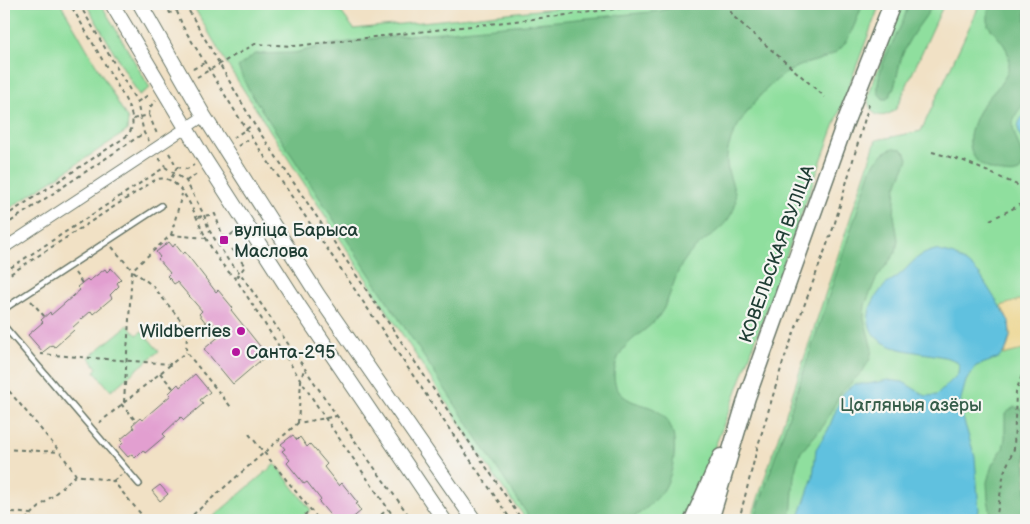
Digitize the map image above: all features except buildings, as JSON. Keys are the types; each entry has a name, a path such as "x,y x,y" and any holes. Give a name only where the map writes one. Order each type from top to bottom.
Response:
{"highway":[{"name":"КОВЕЛЬСКАЯ ВУЛІЦА","path":"710,520 747,398 842,132 892,4"},
{"path":"693,520 747,398"}],"main road":[{"path":"112,4 186,129 301,309 444,520"},
{"path":"140,4 204,116 318,295 474,520"}],"street":[{"path":"4,248 204,116"}],"lane":[{"path":"4,309 161,206"},
{"path":"4,326 138,484"}],"path":[{"path":"4,217 124,138 133,127 131,113 124,97 70,4"},
{"path":"4,226 144,133 137,102 79,4"},
{"path":"164,4 170,13 186,5 254,124 522,520"},
{"path":"174,4 183,27 246,129 511,520"},
{"path":"220,65 255,44 296,46 650,4"},
{"path":"726,4 734,17 825,97"},
{"path":"739,520 783,362 834,226 870,99"},
{"path":"932,152 964,161 1026,189"},
{"path":"4,272 165,167 186,182 204,215 209,230 228,260 240,273 337,416 412,520"},
{"path":"4,278 155,180 161,178 170,180 183,193 198,217 206,238 227,272 236,279 325,418 396,520"},
{"path":"124,402 132,270 171,235 183,193"},
{"path":"990,220 1026,202"},
{"path":"198,217 215,214 224,240 245,266 236,279"},
{"path":"171,235 206,238"},
{"path":"108,241 132,270 152,286 182,322 187,334 186,352 231,407"},
{"path":"75,272 82,283"},
{"path":"31,301 44,317"},
{"path":"98,424 186,352"},
{"path":"40,354 171,364"},
{"path":"996,520 1004,472 1014,449 1016,391 1026,365"},
{"path":"298,423 301,381 304,368"},
{"path":"160,373 173,388"},
{"path":"4,385 60,452 76,475 114,481 146,520"},
{"path":"122,404 136,421"},
{"path":"188,519 298,423 337,416"},
{"path":"249,434 318,520"},
{"path":"4,449 60,452"},
{"path":"24,520 76,475"},
{"path":"375,520 388,509"},
{"path":"298,520 311,510"},
{"path":"4,512 32,514"},
{"path":"188,519 218,520"}],"green space":[{"path":"4,4 61,4 128,120 127,131 4,212"},
{"path":"86,4 101,4 150,88 139,95"},
{"path":"192,4 335,4 354,29 595,4 880,4 733,402 683,520 527,520 494,476 230,69"},
{"path":"679,4 863,4 849,36 839,50 784,74 761,95 744,116 734,133 728,151 728,170 736,201 733,211 724,225 698,245 687,257 682,264 667,302 659,316 626,346 618,358 614,372 617,389 621,394 634,402 659,412 671,428 674,438 674,461 668,482 663,491 642,512 626,521 531,520 248,89 238,67 255,54 295,53 322,46 369,39 661,11"},
{"path":"902,4 944,4 896,109 881,116 870,108 868,96"},
{"path":"908,4 933,4 907,44 891,94 887,99 883,99 878,93 878,81"},
{"name":"Цагляныя азёры","path":"980,4 1026,4 1026,520 751,520 876,140 921,131"},
{"path":"991,4 1026,4 1026,102 1019,110 1013,122 1023,162 1019,172 1014,173 1006,173 982,166 975,158 970,146 971,132 977,114 1001,83 1009,66 1006,49 988,25 988,10"},
{"path":"893,148 902,149 908,159 896,188 894,215 898,240 896,252 876,279 865,305 864,318 872,349 870,359 863,371 840,394 824,425 801,452 794,476 791,520 754,520 871,169 880,157"},
{"path":"128,325 137,335 142,331 159,351 111,391 94,371 97,368 89,357"},
{"path":"1014,407 1020,408 1026,414 1026,520 992,520 987,482 992,465 1003,448 1005,414"},
{"path":"275,464 311,510 298,520 217,520 214,516"}],"sand":[{"path":"1019,300 1026,301 1026,349 1003,355 1009,342 1010,330 1001,306"}],"water":[{"path":"1026,113 1026,143 1020,136 1018,128 1020,120"},
{"path":"935,250 954,255 972,267 980,275 1009,321 1010,337 1006,349 999,358 976,366 966,381 961,399 960,408 975,457 979,510 977,520 798,520 813,477 816,449 828,430 842,395 846,390 855,384 868,384 888,380 903,382 926,396 937,395 958,374 959,365 956,361 946,357 893,347 882,342 873,334 869,323 871,306 886,284 922,255"}],"place":[{"name":"вуліца Барыса Маслова","path":"224,240"},
{"name":"Wildberries","path":"241,331"},
{"name":"Санта-295","path":"236,352"}]}
